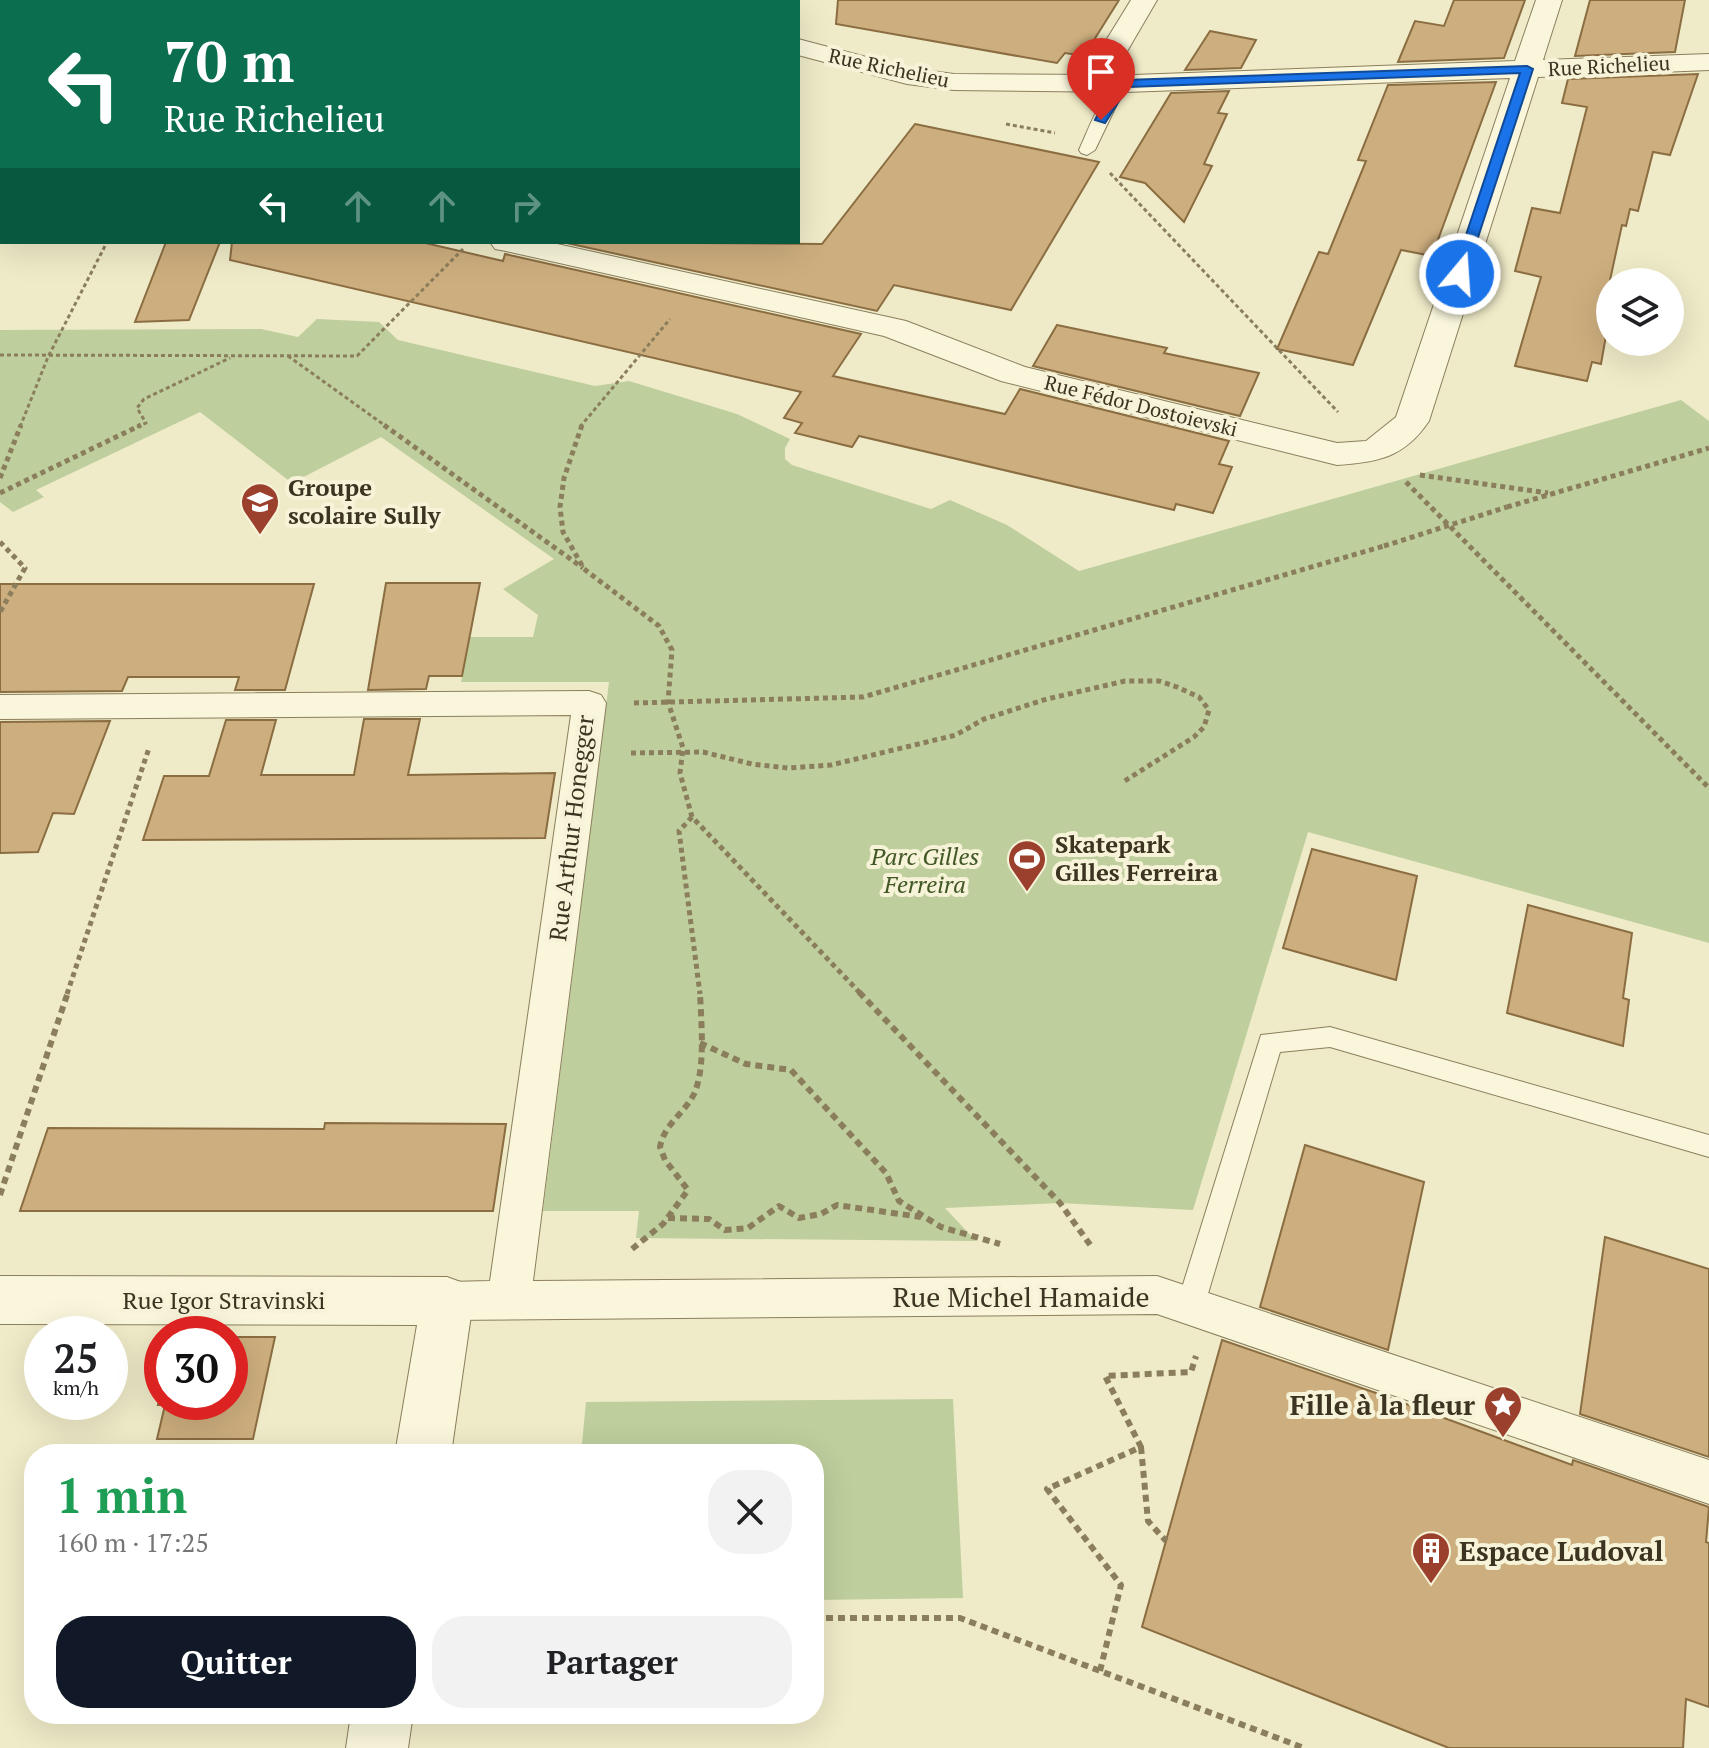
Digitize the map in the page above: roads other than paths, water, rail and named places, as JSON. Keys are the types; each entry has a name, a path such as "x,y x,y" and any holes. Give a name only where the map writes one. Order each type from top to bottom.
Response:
{"street":[{"path":"1144,0 1108,60 1125,84 1147,53"},
{"name":"Rue Fédor Dostoievski","path":"515,244 894,328 1013,374 1337,454 1376,451 1412,421 1549,0"},
{"name":"Rue Richelieu","path":"800,48 865,68 954,82 1125,84 1709,62"},
{"name":"Rue Arthur Honegger","path":"0,707 589,703 509,1299"},
{"name":"Rue Michel Hamaide","path":"447,1301 1157,1295 1709,1482"},
{"name":"Rue Igor Stravinski","path":"0,1300 447,1301"},
{"path":"425,1444 447,1301"},
{"path":"377,1748 381,1724"}],"lane":[{"path":"1087,150 1111,101 1125,84"},
{"path":"1200,1310 1270,1042 1330,1037 1709,1146"}],"place":[{"name":"Groupe scolaire Sully","path":"260,536"},
{"name":"Skatepark Gilles Ferreira","path":"1027,893"},
{"name":"Fille à la fleur","path":"1503,1439"},
{"name":"Espace Ludoval","path":"1431,1585"}],"park label":[{"name":"Parc Gilles Ferreira","path":"925,871"}]}
